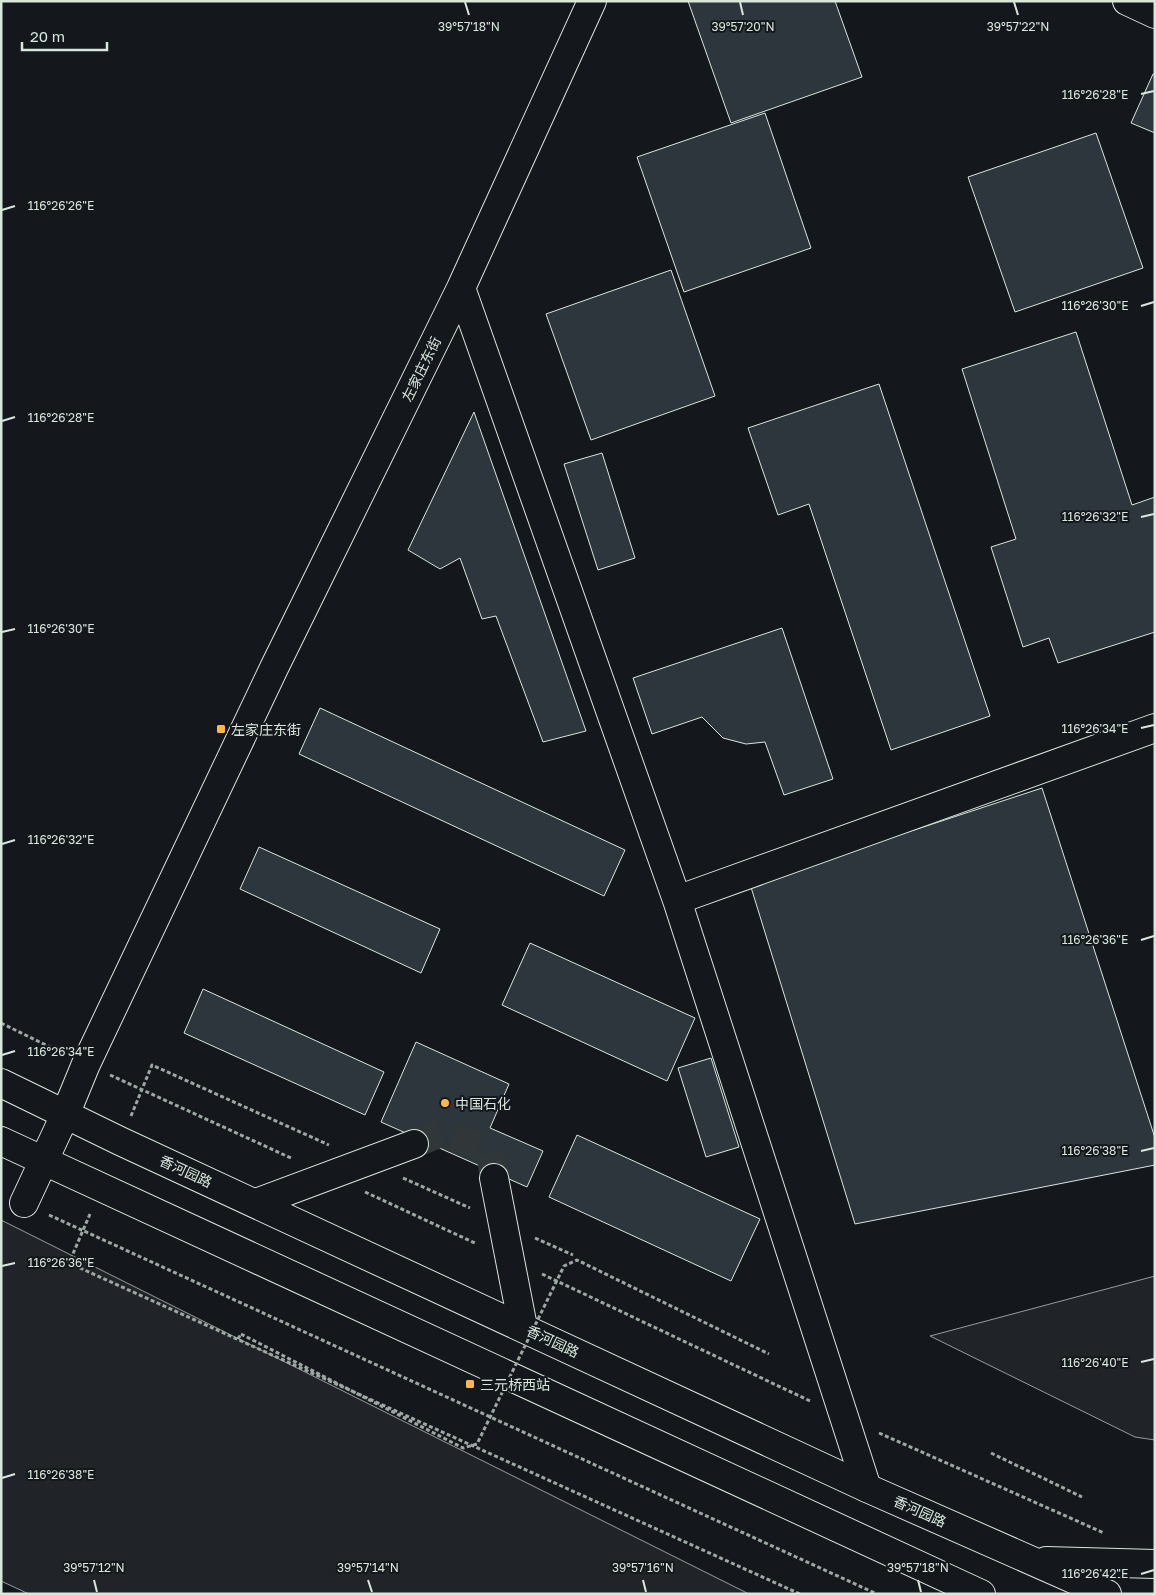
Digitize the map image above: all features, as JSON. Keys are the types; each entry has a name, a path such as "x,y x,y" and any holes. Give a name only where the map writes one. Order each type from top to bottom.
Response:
{"main road":[{"name":"左家庄东街","path":"24,1203 65,1115 86,1064 274,668 460,288 592,1"},
{"path":"1126,1 1155,14"},
{"path":"460,288 677,900 867,1488"},
{"path":"677,900 1155,728"},
{"name":"香河园路","path":"1,1083 65,1115 867,1488 1107,1594"},
{"path":"1,1141 981,1594"},
{"path":"256,1203 414,1144"},
{"path":"494,1178 523,1327"},
{"path":"1032,1560 1155,1564"},
{"path":"935,1573 962,1594"}],"path":[{"path":"1,1024 510,1259 843,1417 1110,1536"},
{"path":"24,1203 877,1594"},
{"path":"238,1339 241,1334 463,1448 477,1444 564,1266 577,1260 769,1354"},
{"path":"991,1452 1082,1497"}],"shaded area":[{"path":"1,1220 749,1594 29,1594 1,1581"},
{"path":"1155,1276 1155,1440 1135,1437 930,1336"}],"building":[{"path":"688,1 835,1 862,77 731,123"},
{"path":"1153,74 1155,74 1155,133 1131,123"},
{"path":"765,113 811,248 684,292 637,157"},
{"path":"1096,133 1143,268 1015,312 968,177"},
{"path":"671,270 715,396 591,440 546,314"},
{"path":"1076,332 1132,505 1155,497 1155,632 1058,663 1049,638 1023,647 991,547 1016,539 962,369"},
{"path":"879,384 990,716 891,750 809,504 778,515 748,428"},
{"path":"474,412 586,731 543,742 496,616 482,619 460,558 440,569 408,550"},
{"path":"602,453 635,558 598,570 564,464"},
{"path":"782,628 833,779 784,795 765,742 746,744 723,738 702,717 652,734 633,678"},
{"path":"320,708 625,850 604,896 299,754"},
{"path":"1042,788 1155,1138 1155,1165 855,1224 750,884"},
{"path":"259,847 440,929 421,973 240,889"},
{"path":"530,943 695,1018 667,1081 502,1005"},
{"path":"203,989 384,1072 365,1115 184,1033"},
{"name":"中国石化","path":"416,1042 509,1084 490,1128 543,1151 527,1187 381,1122"},
{"path":"711,1058 739,1147 706,1157 678,1068"},
{"path":"577,1135 760,1219 731,1281 549,1197"}],"tunnel":[{"path":"414,1144 444,1132 490,1152 494,1178"}],"place":[{"name":"左家庄东街","path":"221,729"},
{"name":"中国石化","path":"445,1103"},
{"name":"三元桥西站","path":"470,1384"}]}
